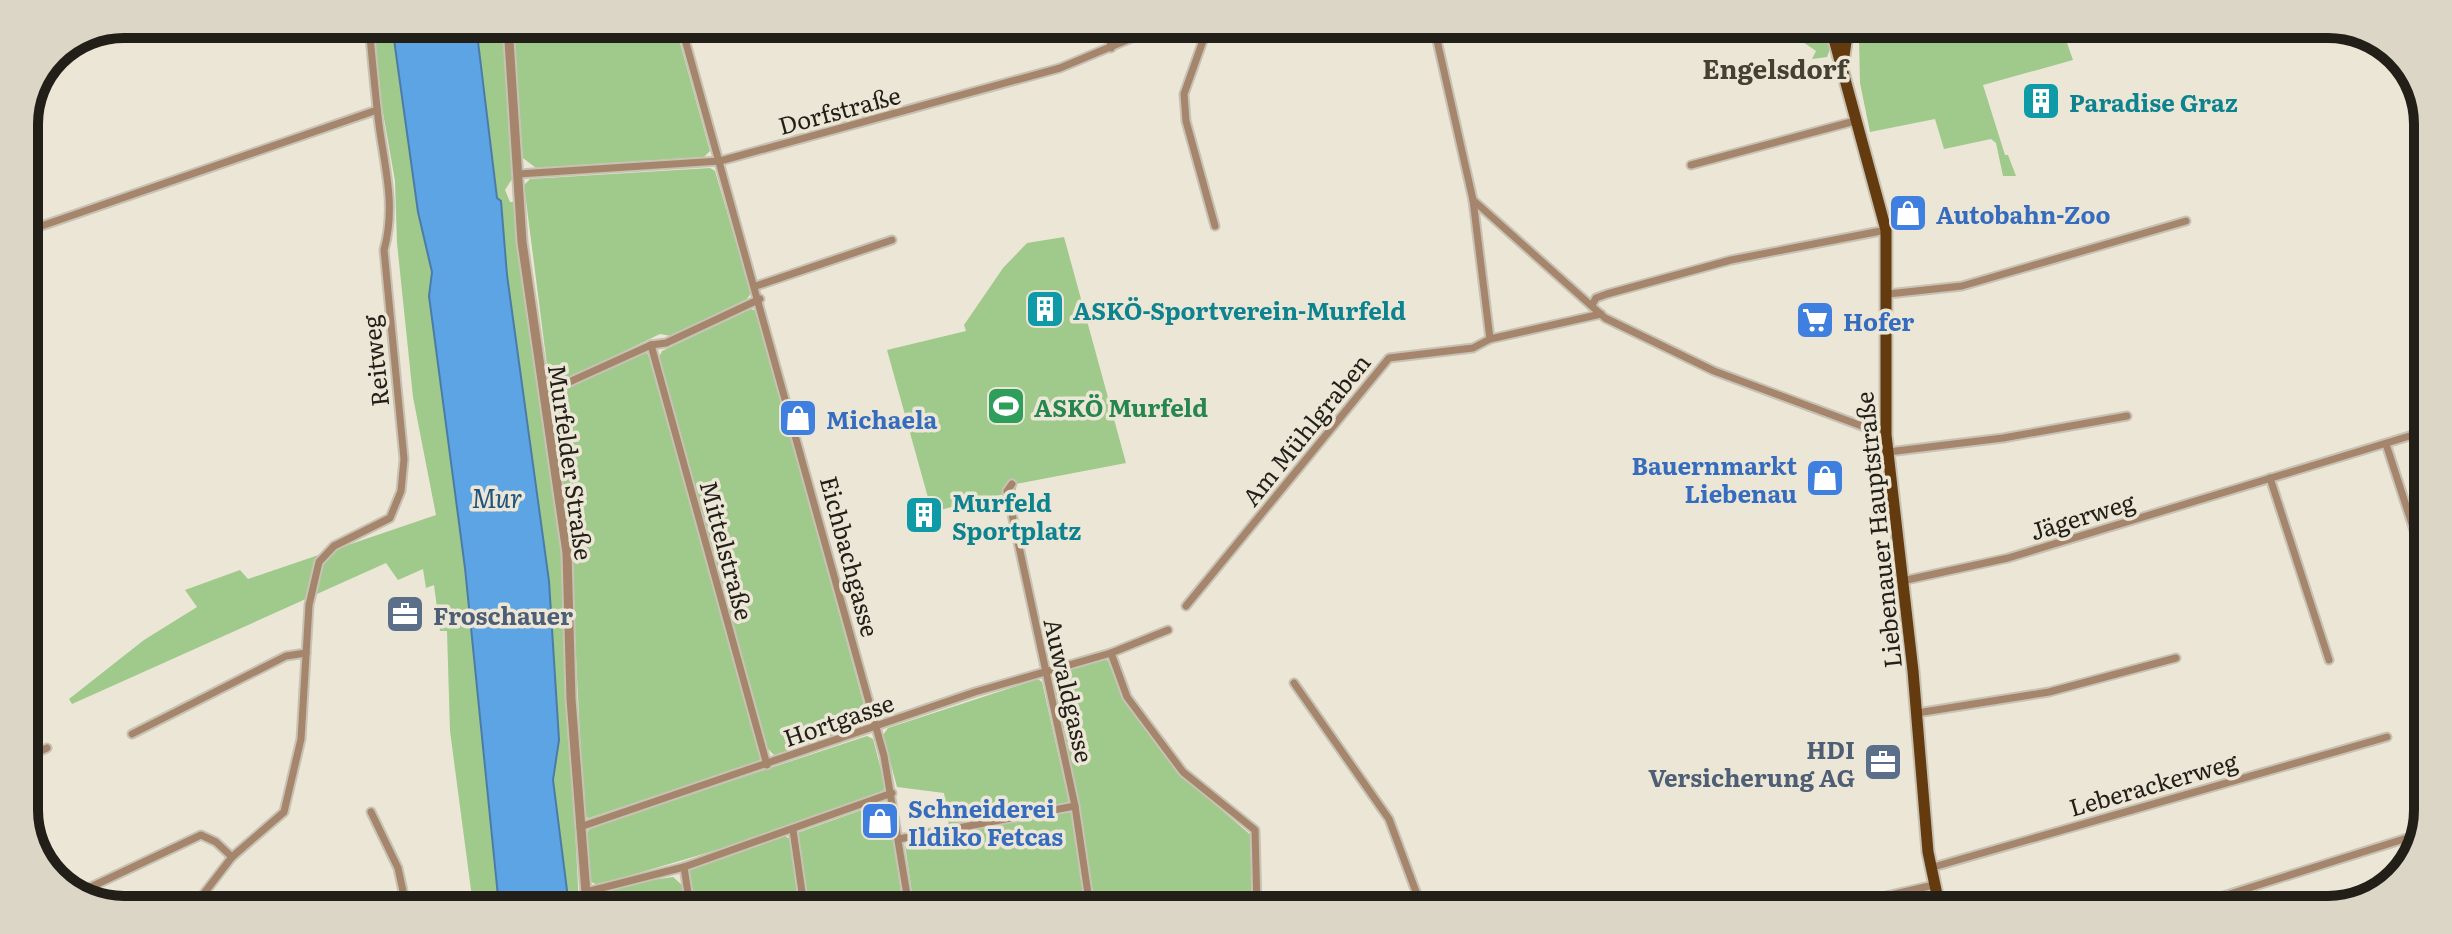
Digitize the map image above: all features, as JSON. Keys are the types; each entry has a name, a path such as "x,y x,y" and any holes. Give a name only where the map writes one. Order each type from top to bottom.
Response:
{"main road":[{"name":"Liebenauer Hauptstraße","path":"1834,38 1886,230 1886,435 1917,713 1930,868 1937,896"},
{"name":"Liebenauer Hauptstraße","path":"1843,63 1847,38"}],"street":[{"name":"Reitweg","path":"202,896 232,857 284,812 301,739 309,605 319,562 334,546 390,518 401,491 404,459 384,250 391,224 391,191 377,110 370,38"},
{"name":"Murfelder Straße","path":"509,38 522,242 567,553 571,699 586,896"},
{"name":"Eichbachgasse","path":"685,38 760,299 876,727 892,793 907,896"},
{"path":"1110,38 1111,48"},
{"name":"Dorfstraße","path":"518,174 720,161 1060,68 1133,38"},
{"path":"1204,38 1184,94 1186,121 1215,226"},
{"path":"1436,38 1473,200 1490,339"},
{"path":"38,227 377,110"},
{"path":"1691,165 1855,121"},
{"path":"1473,200 1601,314 1651,343 1714,371 1886,435"},
{"path":"1888,294 1962,286 2186,221"},
{"path":"1592,305 1596,298 1607,294 1731,260 1873,230 1886,230"},
{"path":"756,286 892,240"},
{"path":"543,389 556,388 651,345 666,343 760,299"},
{"name":"Am Mühlgraben","path":"1186,606 1389,358 1473,348 1490,339 1601,314"},
{"name":"Mittelstraße","path":"651,345 767,765"},
{"path":"1888,452 2003,438 2127,416"},
{"name":"Jägerweg","path":"1902,581 2008,558 2414,435"},
{"path":"2386,444 2414,530"},
{"path":"2270,478 2329,660"},
{"name":"Auwaldgasse","path":"1012,484 1007,491 1075,806 1088,896"},
{"path":"1168,630 1111,653 1127,697 1183,772 1255,830 1257,896"},
{"path":"132,734 286,656 306,653"},
{"name":"Hortgasse","path":"580,827 1044,671 1111,653"},
{"path":"1917,713 2049,692 2176,658"},
{"path":"1294,683 1389,819 1418,896"},
{"name":"Leberackerweg","path":"1930,868 2387,737"},
{"path":"38,752 47,748"},
{"path":"586,892 684,867 892,793"},
{"path":"899,839 1075,806"},
{"path":"371,812 398,868 404,896"},
{"path":"793,830 803,896"},
{"path":"89,888 201,835 216,842 232,857"},
{"path":"2223,896 2409,837"},
{"path":"684,867 688,896"},
{"path":"1886,896 1934,885"}],"green space":[{"path":"374,38 394,38 418,212 432,272 429,296 465,568 498,896 472,896 450,731 447,631 440,631 434,585 426,588 423,569 398,580 386,563 72,704 69,699 144,640 197,607 185,590 240,570 248,579 436,515 413,397 397,243 395,181 379,90"},
{"path":"478,38 505,38 514,176 505,190 510,202 515,202 561,551 578,896 568,896 553,780 559,740 549,581 507,275 501,201 497,198"},
{"path":"512,38 679,38 710,151 704,157 536,168 523,158"},
{"path":"1797,38 1824,38 1831,46 1827,57 1812,59 1816,51"},
{"path":"1977,38 2067,43 2073,60 1983,85 2005,155 2008,155 2016,176 2003,176 1996,143 1991,139 1944,149 1935,119 1870,132 1860,83 1859,39 1942,41"},
{"path":"710,168 715,171 751,293 747,299 671,336 660,334 555,385 549,381 524,185 530,179"},
{"name":"ASKÖ Murfeld","path":"1064,237 1126,463 1016,484 1016,491 932,512 887,350 966,331 964,325 1003,268 1027,243"},
{"path":"751,309 757,311 868,720 865,725 774,755 768,749 659,357 662,351"},
{"path":"642,351 648,354 763,760 589,818 584,817 571,555 550,395"},
{"path":"1103,658 1108,661 1121,694 1181,775 1253,837 1253,896 1092,896 1079,811 1048,675"},
{"path":"1038,679 1042,682 1069,802 1060,808 949,827 944,793 897,787 883,735 888,728"},
{"path":"867,736 873,739 885,785 883,792 737,844 598,885 589,881 586,833 592,827"},
{"path":"884,802 889,805 901,896 806,896 797,833"},
{"path":"1066,810 1071,813 1083,896 912,896 905,845"},
{"path":"785,836 790,839 798,896 692,896 689,871 693,866"},
{"path":"673,877 682,885 684,896 597,896 632,883"}],"water":[{"name":"Mur","path":"394,38 478,38 549,581 559,740 553,780 568,896 498,896 465,568 429,296 432,272 418,212"}],"place":[{"name":"Paradise Graz","path":"2041,101"},
{"name":"Autobahn-Zoo","path":"1908,213"},
{"name":"ASKÖ-Sportverein-Murfeld","path":"1045,309"},
{"name":"Hofer","path":"1815,320"},
{"name":"ASKÖ Murfeld","path":"1006,406"},
{"name":"Michaela","path":"798,418"},
{"name":"Bauernmarkt Liebenau","path":"1825,478"},
{"name":"Murfeld Sportplatz","path":"924,515"},
{"name":"Froschauer","path":"405,614"},
{"name":"HDI Versicherung AG","path":"1883,762"},
{"name":"Schneiderei Ildiko Fetcas","path":"880,821"}],"district":[{"name":"Engelsdorf","path":"1775,67"}]}
